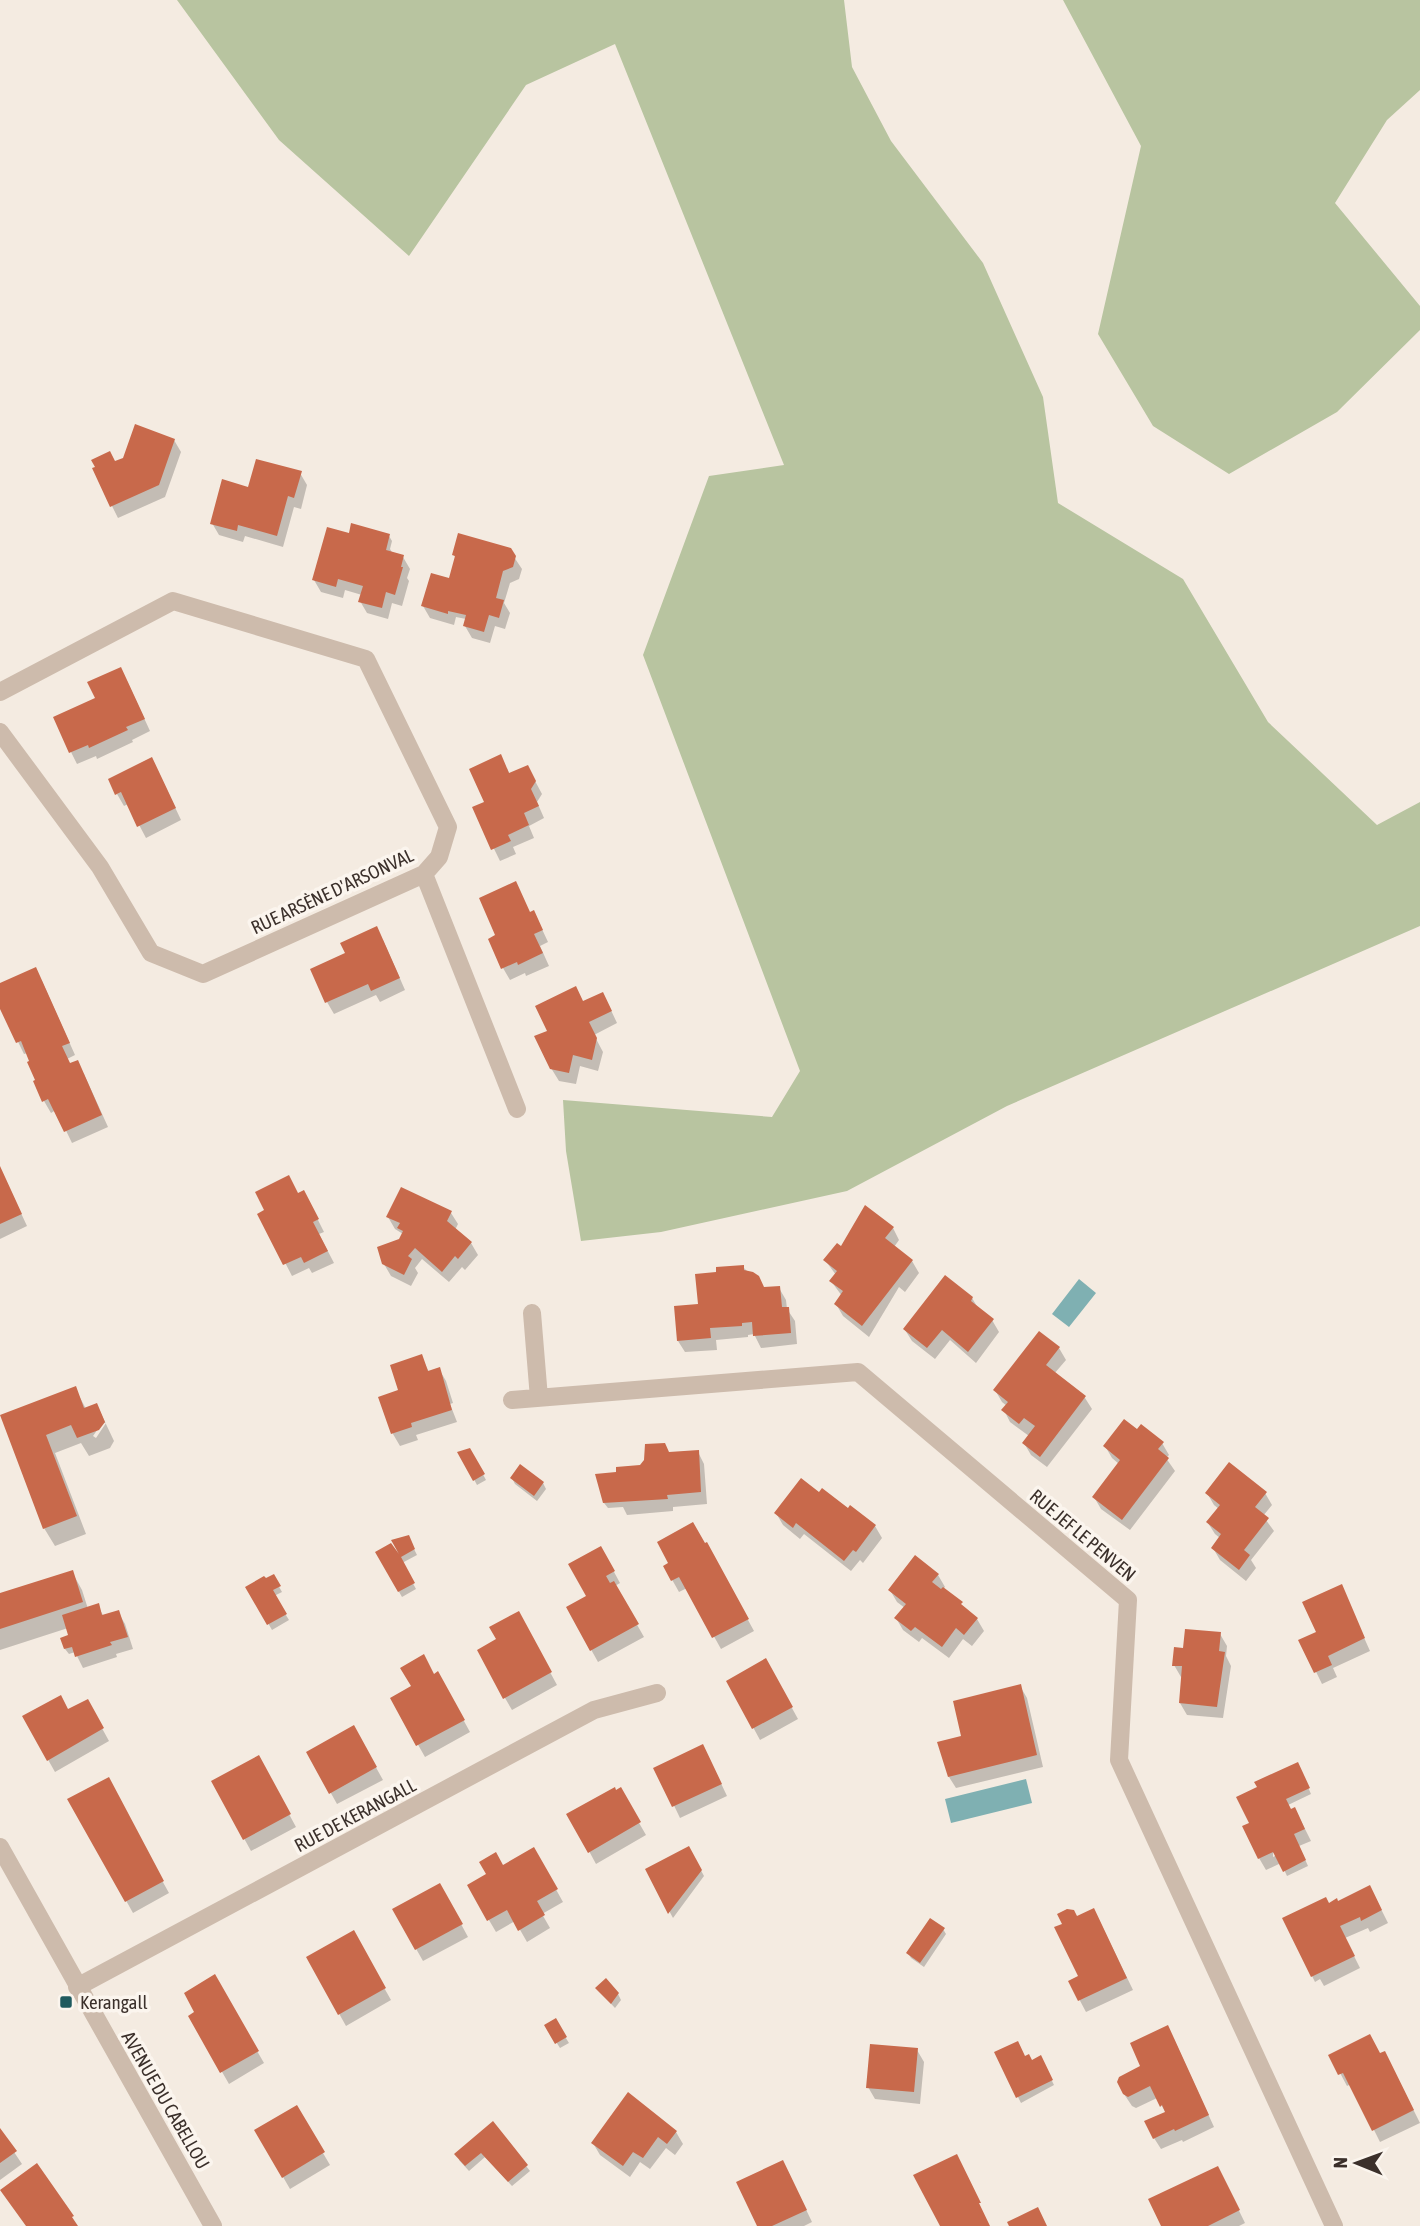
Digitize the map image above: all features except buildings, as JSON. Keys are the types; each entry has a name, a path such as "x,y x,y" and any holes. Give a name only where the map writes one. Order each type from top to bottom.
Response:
{"street":[{"name":"RUE ARSÈNE D'ARSONVAL","path":"0,692 173,601 366,659 448,827 439,857 424,874 203,974 150,953 100,867 0,732"},
{"path":"424,874 517,1110"},
{"path":"532,1313 539,1398"},
{"name":"RUE JEF LE PENVEN","path":"512,1399 858,1372 1128,1601 1119,1760 1334,2226"},
{"name":"RUE DE KERANGALL","path":"78,1987 594,1710 657,1693"},
{"name":"AVENUE DU CABELLOU","path":"0,1847 213,2226"}],"green space":[{"path":"177,0 844,0 852,67 891,141 983,263 1043,397 1058,503 1183,579 1268,722 1377,825 1420,802 1420,926 1007,1106 847,1191 661,1232 581,1241 566,1151 563,1100 772,1117 800,1071 643,655 709,476 784,465 615,44 526,85 409,256 279,140"},
{"path":"1063,0 1420,0 1420,90 1387,120 1335,203 1420,306 1420,330 1337,412 1229,474 1153,426 1098,334 1141,146"}],"water":[{"path":"1079,1279 1096,1293 1069,1327 1052,1314"},
{"path":"1026,1779 1032,1803 951,1823 945,1799"}],"place":[{"name":"Kerangall","path":"66,2002"}]}
